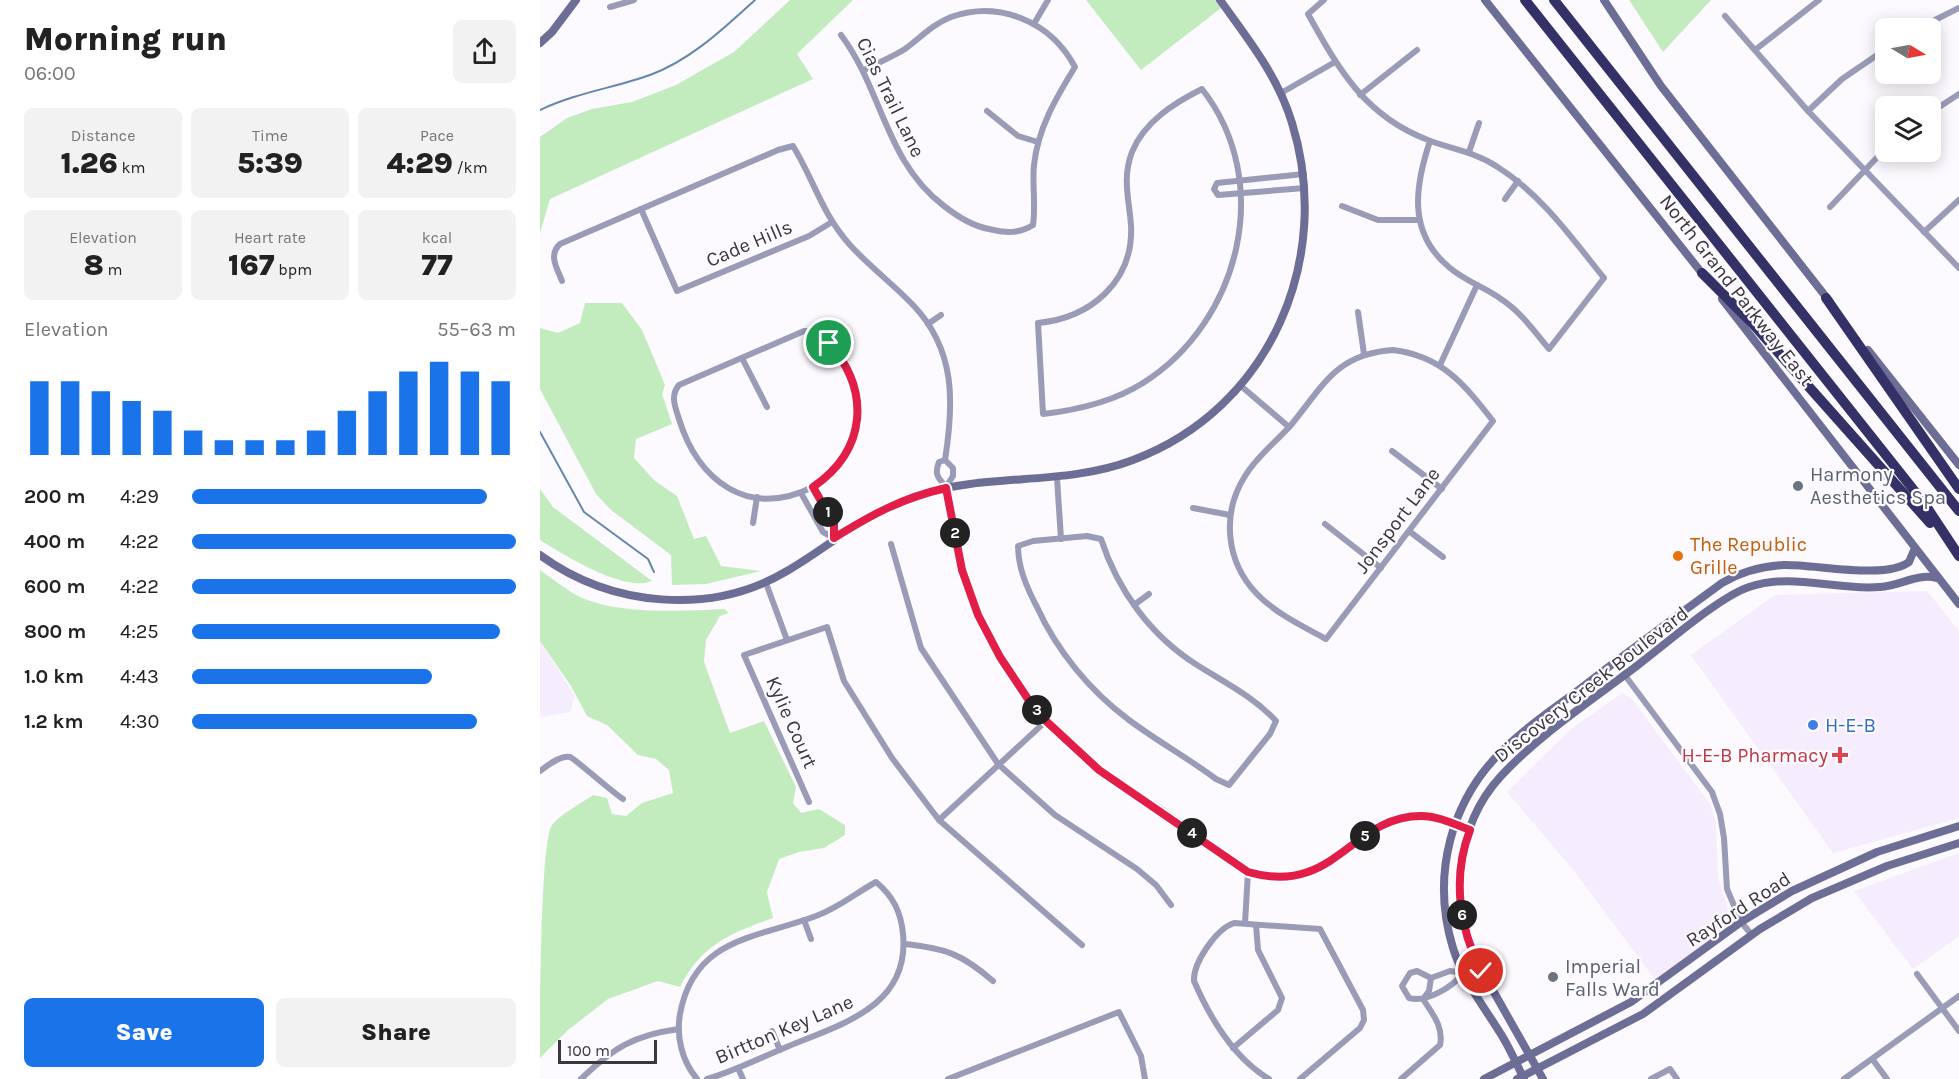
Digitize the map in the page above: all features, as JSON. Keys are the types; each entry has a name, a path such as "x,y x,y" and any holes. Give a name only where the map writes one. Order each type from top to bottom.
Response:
{"highway":[{"name":"North Grand Parkway East","path":"1525,0 1924,503 1959,556"},
{"name":"North Grand Parkway East","path":"1554,0 1959,511"},
{"path":"1702,273 1753,324 1950,545"},
{"path":"1826,298 1959,489"}],"street":[{"path":"540,43 576,0"},
{"path":"610,7 634,0"},
{"path":"1035,22 1048,0"},
{"path":"1324,0 1308,14 1335,62 1360,95 1387,120 1430,141 1469,152 1495,165 1518,181 1540,200 1604,278 1549,349 1522,316 1501,298 1450,268 1427,242 1418,220 1416,198 1419,175 1430,141"},
{"name":"North Grand Parkway East","path":"1485,0 1702,273 1959,604"},
{"path":"1604,0 1660,86 1959,465"},
{"path":"1755,50 1819,0"},
{"path":"540,555 555,566 614,593 670,601 729,595 766,583 878,511 902,500 946,488 1057,478 1101,471 1135,460 1178,438 1217,409 1241,386 1268,347 1287,310 1300,266 1306,218 1304,174 1292,122 1281,93 1263,60 1223,1"},
{"path":"1939,18 1959,8"},
{"path":"864,70 906,48 950,17 980,9 1013,12 1035,22 1061,45 1075,67 1055,100 1038,142 1018,136 987,111"},
{"path":"1725,16 1808,111 1959,268"},
{"name":"Cias Trail Lane","path":"841,35 864,70 900,158 912,176 934,198 961,218 984,228 1023,232 1033,225 1034,165 1038,142"},
{"path":"1360,95 1417,50"},
{"path":"1808,111 1842,79 1875,56"},
{"path":"1281,93 1335,62"},
{"path":"1202,89 1212,102 1227,133 1241,194 1235,259 1226,285 1200,331 1184,350 1142,384 1117,397 1090,406 1043,414 1038,323 1056,321 1083,312 1110,290 1123,268 1130,242 1131,224 1126,194 1126,172 1132,152 1144,131 1158,117 1202,89"},
{"path":"1941,106 1959,94"},
{"path":"1469,152 1479,123"},
{"path":"562,281 553,260 555,248 560,244 793,146 832,222 850,245 915,307 938,342 950,379 951,424 945,459"},
{"path":"1830,207 1875,160"},
{"path":"1304,174 1217,183 1214,189 1218,195 1305,188"},
{"path":"1506,199 1518,181"},
{"path":"1924,232 1959,200"},
{"path":"1342,206 1378,220 1418,220"},
{"name":"Cade Hills","path":"641,208 677,291 809,236 832,222"},
{"path":"1193,508 1230,515 1244,477 1289,427 1330,375 1348,361 1364,354 1393,350 1408,351 1440,365 1477,285"},
{"path":"1358,312 1364,354"},
{"path":"928,324 941,315"},
{"path":"811,330 829,343 849,368 858,404 852,440 845,455 835,468 813,487 801,493 783,497 757,497 734,491 721,484 694,457 676,410 674,391 679,385 742,358 811,330"},
{"path":"742,358 767,406"},
{"name":"Jonsport Lane","path":"1230,515 1230,539 1236,561 1247,582 1258,596 1276,609 1326,639 1493,421 1451,373 1440,365"},
{"path":"1241,386 1289,427"},
{"path":"1392,451 1442,489"},
{"path":"945,459 939,462 936,470 937,478 946,488 962,570 978,615 1012,677 1046,721 1099,770 1248,872 1274,879 1299,875 1324,867 1385,823 1402,818 1430,817 1470,830"},
{"path":"945,459 953,468 946,488"},
{"path":"1057,478 1061,539"},
{"path":"813,487 834,524 834,538"},
{"path":"801,493 823,532 834,538"},
{"path":"753,523 757,497"},
{"path":"812,512 824,505"},
{"path":"1325,525 1382,568"},
{"path":"1409,531 1443,557"},
{"path":"1087,536 1101,539 1112,569 1134,605 1171,646 1234,687 1276,721 1270,734 1229,785 1216,779 1129,720 1086,682 1045,625 1018,561 1018,546 1061,539 1087,536"},
{"path":"891,544 921,648 998,764 1054,815 1137,869 1155,885 1171,905"},
{"name":"Discovery Creek Boulevard","path":"1521,1078 1516,1061 1463,973 1447,926 1443,890 1445,862 1454,824 1464,802 1487,767 1506,747 1615,662 1740,572 1784,565 1890,569 1909,562 1915,548"},
{"name":"Discovery Creek Boulevard","path":"1544,1079 1478,964 1463,923 1459,885 1470,830 1479,810 1500,777 1547,735 1624,676 1747,588 1769,581 1785,580 1878,587 1921,576 1937,578"},
{"path":"766,583 788,640 827,627 844,681 891,758 939,820 1082,945"},
{"path":"1134,605 1149,594"},
{"name":"Kylie Court","path":"788,640 744,656 809,802"},
{"path":"1615,662 1712,792 1720,814 1724,838 1727,889 1741,922 1752,935"},
{"path":"939,820 1046,721"},
{"path":"1538,722 1547,735"},
{"path":"540,771 559,759 570,757 623,799"},
{"path":"1945,847 1946,838 1957,827"},
{"name":"Rayford Road","path":"1484,1079 1630,1002 1741,922 1792,891 1851,862 1957,827"},
{"path":"1920,855 1938,843 1941,832"},
{"name":"Rayford Road","path":"1521,1078 1643,1014 1752,935 1823,892 1920,855 1959,843"},
{"path":"1841,884 1842,874 1851,862"},
{"path":"1823,892 1835,881 1836,869"},
{"path":"1245,923 1248,872"},
{"path":"697,1079 683,1055 679,1029 686,992 702,966 715,954 745,937 804,920 836,907 876,882 887,891 899,913 904,945 936,947 952,952 971,961 993,981"},
{"path":"804,920 811,939"},
{"path":"1269,1079 1250,1067 1233,1048 1197,988 1194,973 1223,929 1234,923 1320,929 1363,1010 1364,1020 1360,1028 1300,1079"},
{"path":"1233,1048 1278,1010 1282,998 1257,950 1256,925"},
{"name":"Birtton Key Lane","path":"707,1079 738,1068 870,1010 894,981 904,945"},
{"path":"1463,973 1450,971 1431,978 1417,971 1404,978 1404,993 1409,998 1423,999 1456,984 1463,973 1478,964"},
{"path":"1917,974 1959,1031"},
{"path":"1423,999 1429,991 1431,978"},
{"path":"1844,1079 1959,996"},
{"path":"1401,1079 1437,1051 1442,1038 1438,1022 1423,999"},
{"path":"948,1079 1119,1012 1141,1056 1146,1079"},
{"path":"582,1079 601,1060 632,1039 649,1033 679,1029"},
{"path":"772,1031 780,1050"},
{"path":"1873,1060 1887,1079"},
{"path":"738,1068 743,1079"},
{"path":"1651,1079 1670,1069 1677,1079"}],"shaded area":[{"path":"1927,591 1959,631 1959,818 1833,853 1691,655 1775,595"},
{"path":"540,641 575,696 570,712 540,717"},
{"path":"1622,693 1632,699 1710,804 1716,823 1718,878 1732,922 1656,981 1574,871 1507,792 1571,729"},
{"path":"1959,853 1959,936 1913,969 1854,891"}],"green space":[{"path":"790,0 853,0 797,54 813,79 550,199 540,233 540,137 567,118 592,109 632,102 676,85 734,52"},
{"path":"1086,0 1215,0 1221,8 1141,70"},
{"path":"1629,0 1711,0 1663,52"},
{"path":"585,303 622,303 642,330 665,385 662,394 672,424 636,439 634,458 655,481 677,496 694,539 706,536 721,566 761,571 706,584 672,585 671,555 611,510 596,494 540,389 540,328 558,333 580,323"},
{"path":"540,489 553,507 652,581 626,582 611,577 579,563 540,540"},
{"path":"540,570 563,587 593,602 630,609 724,609 729,613 720,616 706,640 704,662 730,733 764,721 796,787 793,803 801,813 819,809 845,825 845,835 824,848 799,852 779,859 767,892 773,918 743,929 718,942 697,961 680,987 658,981 608,999 568,1030 540,1058 543,897 548,839 552,825 593,795 607,798 612,814 626,816 642,803 673,793 669,770 656,759 638,755 607,725 587,716 571,686 540,641"}],"waterway":[{"path":"540,110 567,99 636,80 665,69 693,52 755,0"},
{"path":"540,432 584,512 648,559 654,572"}],"place":[{"name":"Harmony Aesthetics Spa","path":"1798,486"},
{"name":"The Republic Grille","path":"1678,556"},
{"name":"H-E-B","path":"1813,725"},
{"name":"H-E-B Pharmacy","path":"1840,755"},
{"name":"Imperial Falls Ward","path":"1553,977"}],"route":[{"path":"829,343 849,368 858,404 857,421 845,455 835,468 813,487 834,524 834,538 878,511 902,500 946,488 962,570 969,592 988,636 1028,699 1046,721 1099,770 1161,809 1248,872 1274,879 1299,875 1324,867 1385,823 1412,816 1438,818 1470,830 1461,865 1460,906 1469,944 1481,971"}]}
